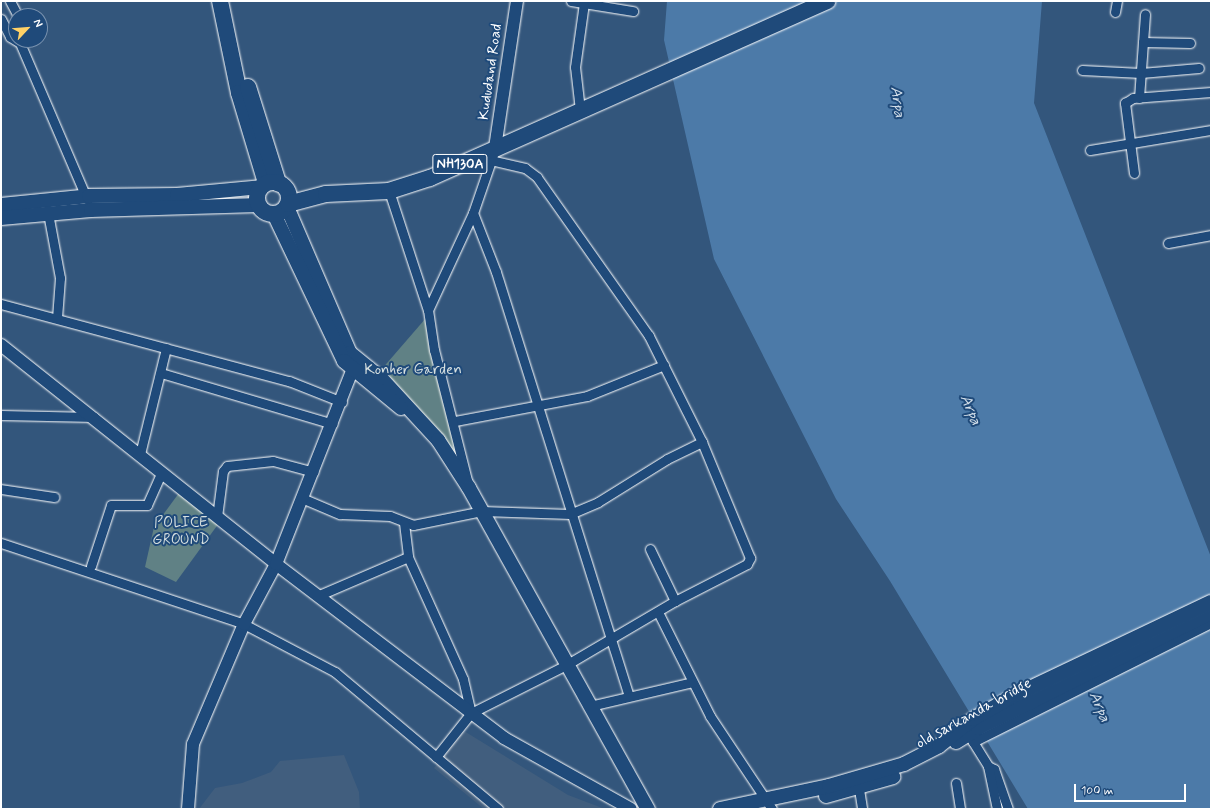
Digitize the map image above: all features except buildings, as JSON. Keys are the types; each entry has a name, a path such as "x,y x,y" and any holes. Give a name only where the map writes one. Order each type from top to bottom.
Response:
{"highway":[{"path":"220,1 238,93 272,185 289,197 283,208 259,205 272,185 249,90 230,1"},
{"name":"NH130A","path":"272,185 326,194 389,191 430,178 493,154 584,108 767,31 827,1"},
{"name":"NH130A","path":"283,208 326,194"}],"main road":[{"path":"1,205 86,196 176,195 272,185"},
{"path":"1,218 91,210 259,205"},
{"path":"283,208 354,366 402,408 440,447 469,488 566,665 648,809"},
{"path":"720,809 768,806 904,764 973,731 1211,602"},
{"name":"old sarkanda bridge","path":"768,806 859,789 896,776 973,731 1211,613"}],"street":[{"name":"Kududand Road","path":"493,154 517,1"},
{"path":"571,1 633,11"},
{"path":"1115,12 1117,1"},
{"path":"584,3 575,66 584,108"},
{"path":"1139,98 1145,14"},
{"path":"1,19 8,33"},
{"path":"1143,42 1190,43"},
{"path":"24,48 91,210"},
{"path":"1082,70 1141,73 1199,68"},
{"path":"1134,173 1124,106 1139,98 1211,92"},
{"path":"1090,150 1130,142 1211,130"},
{"path":"428,310 473,213 493,154 524,168 543,184 649,336 702,442 750,558 747,564 675,601 566,665 471,713 436,757"},
{"path":"389,191 428,310 434,350 455,421 469,488"},
{"path":"48,213 60,278 57,318"},
{"path":"473,213 496,272 536,406 629,696"},
{"path":"1168,243 1211,236"},
{"path":"1,304 289,381 342,402"},
{"path":"1,345 95,418 276,564 504,738 631,809"},
{"path":"140,454 166,348"},
{"path":"455,421 587,396 664,365"},
{"path":"188,809 193,744 244,624 276,564 304,499 342,402 354,366"},
{"path":"161,373 333,424"},
{"path":"1,415 95,418"},
{"path":"304,499 340,514 390,516 404,523 418,524 482,511 570,514 598,502 667,459 702,442"},
{"path":"217,517 223,471 227,466 273,461 314,472"},
{"path":"90,566 110,505 147,505 162,472"},
{"path":"1,489 54,497"},
{"path":"404,523 408,557 463,679 471,713"},
{"path":"1,543 244,624 342,676 498,809"},
{"path":"650,549 675,601"},
{"path":"317,596 408,557"},
{"path":"658,612 710,716 731,743 768,806"},
{"path":"997,809 988,766 973,731 1211,623"},
{"path":"590,706 692,682"},
{"path":"988,766 994,769 1008,809"},
{"path":"956,783 960,809"},
{"path":"859,789 862,809"}],"shaded area":[{"path":"464,731 568,795 605,809 484,809 434,768"},
{"path":"344,755 359,792 360,809 199,809 215,788 242,783 271,772 280,761"}],"green space":[{"name":"Konher Garden","path":"426,318 460,460 381,370"},
{"name":"POLICE GROUND","path":"179,493 219,523 176,582 145,567 154,527"}],"water":[{"name":"Arpa","path":"667,1 1042,1 1034,103 1211,557 1211,809 1028,809 890,581 836,499 714,259 664,40"}]}
